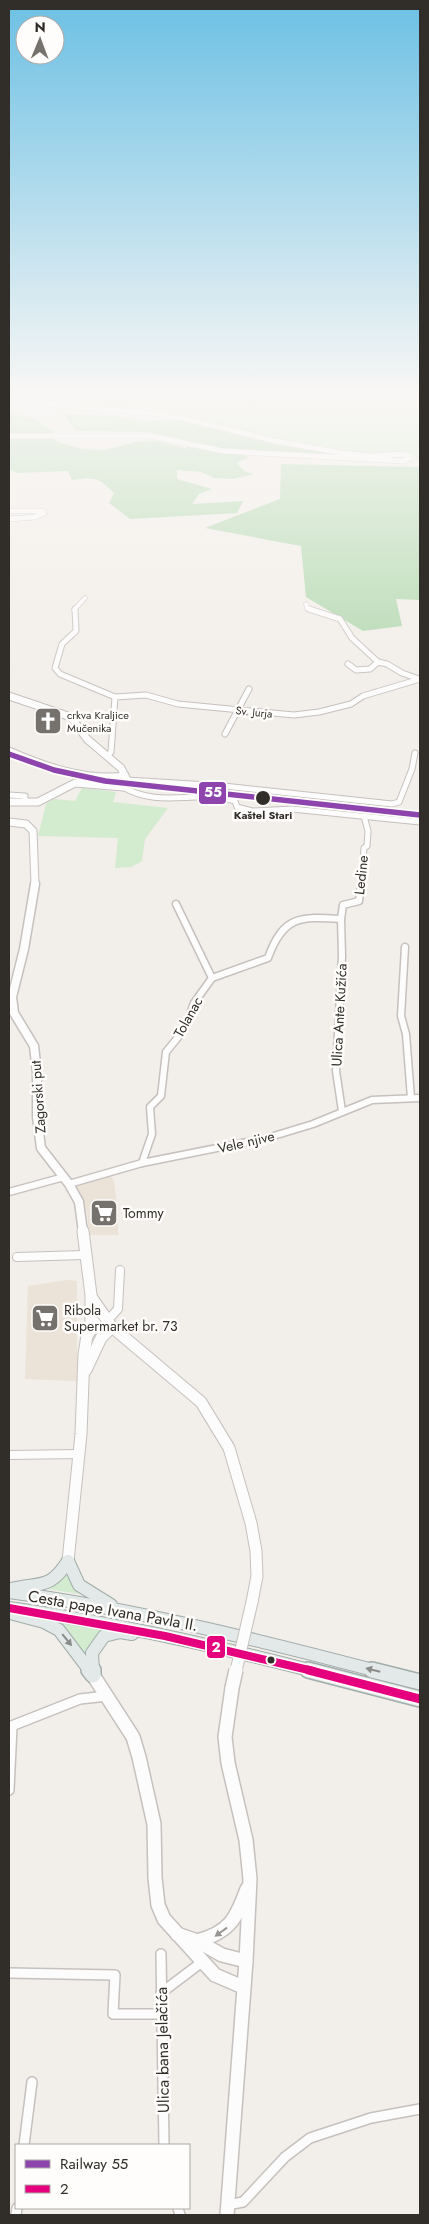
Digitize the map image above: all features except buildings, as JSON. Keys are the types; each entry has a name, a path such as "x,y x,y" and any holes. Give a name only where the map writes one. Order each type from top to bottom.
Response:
{"main road":[{"path":"9,511 40,510 44,513 35,517 9,519"},
{"path":"9,696 18,701 69,716 75,720 92,744 107,756 125,781"},
{"path":"9,802 38,802 75,783 125,781"},
{"name":"Zagorski put","path":"9,822 26,824 32,831 35,887 24,949 12,997 14,1013 34,1046 37,1072 37,1116 42,1148 79,1202 84,1255 91,1295"},
{"path":"91,1295 107,1321 201,1402 229,1448 251,1523 256,1551 257,1576 232,1688 225,1737 228,1763 246,1840 250,1879 246,1962 227,2210"},
{"path":"91,1295 91,1327 84,1354 85,1373 79,1454 68,1561 72,1577 79,1586 114,1607"},
{"path":"91,1327 107,1321"},
{"path":"85,1373 107,1321"},
{"path":"9,1590 25,1586 40,1586 48,1583 64,1569 68,1561"},
{"name":"Cesta pape Ivana Pavla II.","path":"9,1590 114,1607 192,1623 420,1682"},
{"name":"Cesta pape Ivana Pavla II.","path":"9,1608 82,1618 164,1635 257,1656 420,1699"},
{"path":"9,1613 44,1622 59,1630 93,1675 133,1737 140,1757 154,1824 155,1878 158,1905 164,1919 175,1934 215,1975 243,1987"},
{"path":"93,1675 92,1653 104,1636 120,1632 148,1636 164,1635"},
{"path":"197,1941 214,1937 224,1932 237,1916 250,1879"},
{"path":"175,1934 197,1941 222,1955 246,1962"}],"street":[{"path":"85,598 74,610 76,631 66,637 58,648 58,660 55,668 60,674 115,698 111,752 107,756"},
{"name":"Sv. Jurja","path":"306,604 307,608 340,619 352,638 378,662 387,664 391,668 419,679"},
{"path":"348,664 356,670 370,669 378,662"},
{"name":"Sv. Jurja","path":"115,698 146,695 178,704 294,715 319,712 351,704 363,696 419,679"},
{"path":"226,734 249,689"},
{"path":"9,750 24,757 75,773 125,781 224,786 392,804 400,802 412,769 414,753"},
{"path":"125,781 132,793 153,798 206,796 227,799 235,802 237,808 246,811 292,809 420,822"},
{"path":"9,795 25,796 25,802"},
{"name":"Ledine","path":"341,919 343,905 358,901 362,860 364,848 367,846 368,840 368,825 364,816"},
{"path":"176,904 212,978 238,970 249,963 268,958 279,932 300,918 341,919"},
{"name":"Ulica Ante Kužića","path":"341,919 342,956 336,1070 342,1111"},
{"path":"405,947 401,1016 406,1034 411,1098"},
{"name":"Tolanac","path":"142,1163 152,1134 150,1107 161,1096 166,1052 184,1030 194,1003 212,978"},
{"name":"Vele njive","path":"9,1192 266,1138 313,1124 372,1100 420,1098"},
{"path":"17,1258 84,1255"},
{"path":"107,1321 118,1309 120,1270"},
{"path":"9,1455 79,1454"},
{"path":"9,1790 10,1727 80,1699 107,1696"},
{"name":"Ulica bana Jelačića","path":"160,1954 164,2144"},
{"path":"161,1993 202,1962"},
{"path":"9,1973 115,1975 113,2014 161,2014"},
{"path":"24,2144 32,2082"},
{"path":"227,2210 243,2202 285,2157 310,2138 371,2118 420,2109"}],"shaded area":[{"path":"110,1175 114,1181 118,1235 89,1235 87,1211 74,1186"},
{"path":"68,1280 77,1281 77,1381 25,1379 28,1286"}],"green space":[{"path":"113,495 198,495 192,504 243,501 237,513 130,519 109,503"},
{"path":"280,495 420,495 420,600 396,599 402,626 363,631 306,597 301,546 205,528 280,499"},
{"path":"82,788 116,792 113,802 168,808 145,839 142,861 131,867 115,868 118,838 38,836 46,804 54,799 75,801"},
{"path":"67,1575 79,1594 48,1589"},
{"path":"62,1620 104,1628 84,1653 62,1624"}],"rail line":[{"name":"55","path":"9,754 54,770 105,781 420,815"}],"transit line":[{"name":"2","path":"9,1608 113,1625 216,1647 420,1699"}],"place":[{"name":"crkva Kraljice Mučenika","path":"48,721"},
{"name":"Kaštel Stari","path":"263,798"},
{"name":"Tommy","path":"104,1213"},
{"name":"Ribola Supermarket br. 73","path":"45,1318"}]}
